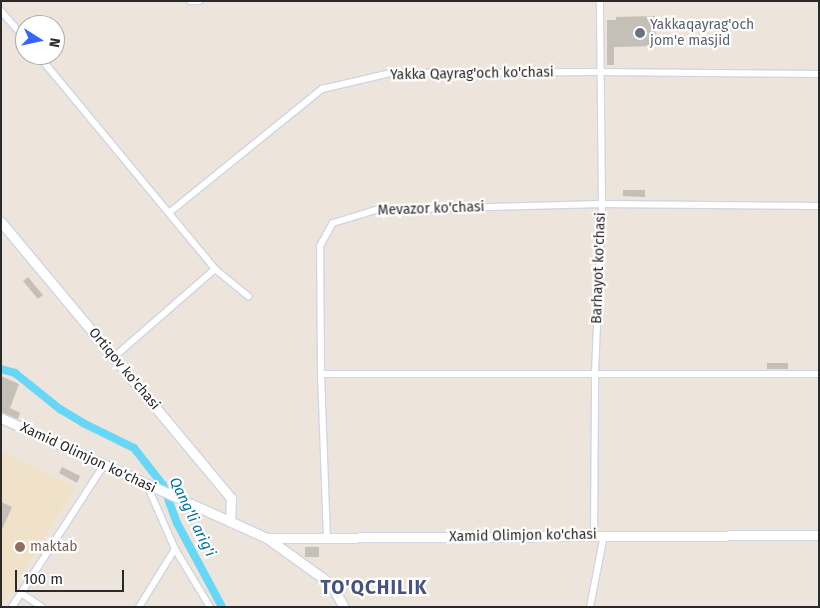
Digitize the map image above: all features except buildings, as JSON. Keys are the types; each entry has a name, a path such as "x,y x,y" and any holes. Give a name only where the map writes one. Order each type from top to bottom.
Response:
{"main road":[{"name":"Ortiqov ko'chasi","path":"1,222 231,498 230,522"},
{"name":"Xamid Olimjon ko'chasi","path":"1,418 267,538 819,535"},
{"path":"267,538 331,584 344,607"}],"street":[{"path":"190,1 199,1"},
{"name":"Barhayot ko'chasi","path":"594,535 594,373 602,204 600,1"},
{"path":"1,11 15,27"},
{"path":"46,65 170,212 215,269 248,296"},
{"name":"Yakka Qayrag'och ko'chasi","path":"170,212 322,89 391,73 819,74"},
{"name":"Mevazor ko'chasi","path":"327,538 321,374 320,246 333,223 376,210 602,204 819,206"},
{"path":"114,357 215,269"},
{"path":"321,374 819,374"},
{"path":"12,607 104,465"},
{"path":"147,485 175,549 210,607"},
{"path":"590,607 604,535"},
{"path":"139,607 175,549"},
{"path":"21,593 42,607"}],"shaded area":[{"name":"maktab","path":"1,452 76,487 1,607"}],"waterway":[{"name":"Qang'li arig'i","path":"1,369 15,373 60,409 83,423 134,448 163,485 177,523 222,607"}],"place":[{"name":"Yakkaqayrag'och jom'e masjid","path":"640,33"},
{"name":"maktab","path":"20,547"}],"district":[{"name":"TO'QCHILIK","path":"374,588"}]}
